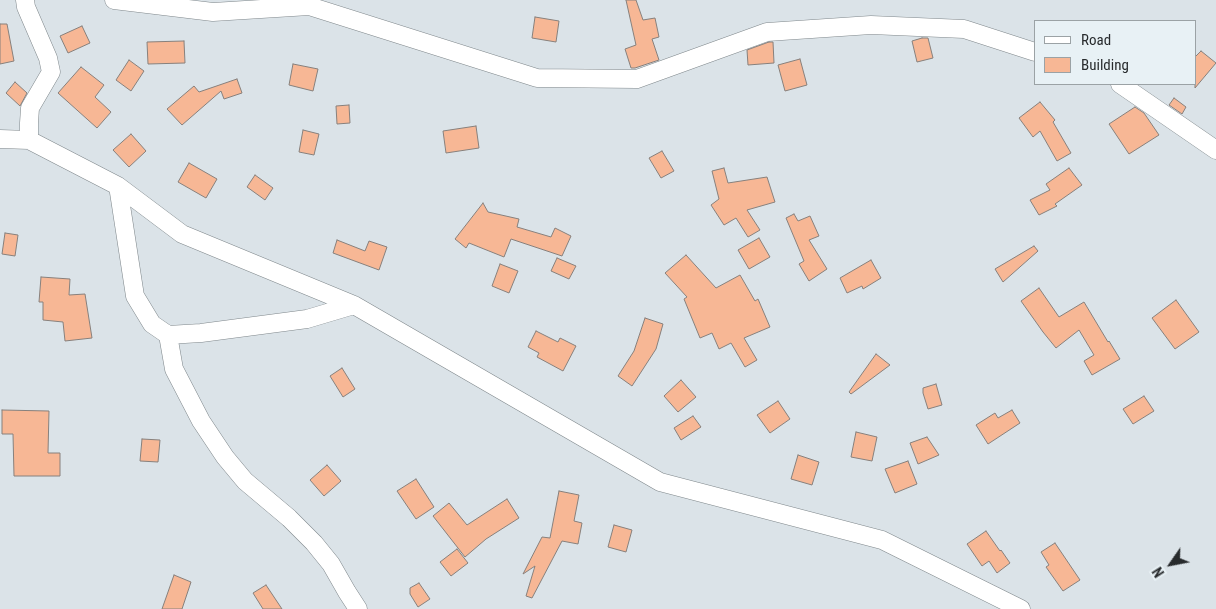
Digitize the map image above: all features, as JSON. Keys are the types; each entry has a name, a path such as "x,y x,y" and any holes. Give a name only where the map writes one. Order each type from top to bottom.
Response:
{"street":[{"path":"25,0 26,7 48,58 51,72 30,108 29,140"},
{"path":"114,0 213,12 308,6 537,78 637,79 767,32 871,25 964,29 1034,52"},
{"path":"1121,85 1216,150"},
{"path":"0,140 29,140 118,186 182,234 354,306 660,482 882,540 1021,609"},
{"path":"118,186 136,296 152,324 168,335 201,333 307,319 354,306"},
{"path":"168,335 174,369 201,420 226,457 245,481 290,518 314,543 331,564 358,609"}],"building":[{"path":"626,0 636,0 643,20 655,18 659,37 652,39 659,60 635,68 631,68 625,49 636,45"},
{"path":"535,17 559,21 556,42 532,38"},
{"path":"0,24 7,24 14,61 0,64"},
{"path":"82,26 90,43 68,53 60,36"},
{"path":"928,38 933,58 917,62 912,41"},
{"path":"184,41 185,63 148,64 147,42"},
{"path":"773,42 774,63 748,65 747,50"},
{"path":"1201,51 1216,63 1195,88 1196,85 1196,56"},
{"path":"800,59 807,85 785,91 778,65"},
{"path":"129,60 144,71 131,91 116,80"},
{"path":"293,64 318,69 313,91 289,85"},
{"path":"81,67 104,85 95,97 111,112 97,128 58,93"},
{"path":"237,79 242,93 224,99 221,91 182,125 167,109 194,86 199,92"},
{"path":"15,82 27,93 20,106 6,93"},
{"path":"1174,98 1186,107 1182,114 1169,105"},
{"path":"1040,102 1055,120 1053,122 1071,153 1057,161 1040,131 1033,137 1019,118"},
{"path":"349,105 350,123 337,124 336,106"},
{"path":"1135,107 1144,113 1159,135 1129,154 1109,124"},
{"path":"476,126 479,148 446,153 443,131"},
{"path":"303,130 319,134 314,155 299,152"},
{"path":"131,134 146,151 129,167 113,150"},
{"path":"662,151 674,171 661,178 649,158"},
{"path":"189,163 217,179 206,198 178,182"},
{"path":"724,168 728,183 767,177 775,202 747,210 760,230 748,237 736,218 724,225 711,205 719,199 712,171"},
{"path":"1069,168 1082,185 1055,204 1057,206 1039,215 1030,200 1050,190 1046,184"},
{"path":"255,175 273,188 265,200 247,187"},
{"path":"483,203 488,212 519,219 517,227 551,237 555,228 571,236 562,256 511,239 504,257 469,243 466,248 455,239"},
{"path":"794,214 798,221 810,216 819,236 809,240 827,269 809,281 799,264 804,261 786,218"},
{"path":"5,233 18,235 15,256 2,254"},
{"path":"759,238 770,257 749,269 738,250"},
{"path":"337,240 365,251 369,241 387,247 379,270 333,253"},
{"path":"1034,246 1038,251 1003,282 995,269"},
{"path":"686,255 716,288 740,275 755,301 758,299 770,327 744,338 757,360 745,367 731,343 719,349 712,333 700,338 684,299 687,297 665,273"},
{"path":"557,258 576,266 569,279 551,271"},
{"path":"871,260 881,278 863,289 862,286 847,293 840,278"},
{"path":"500,264 518,271 509,293 492,286"},
{"path":"41,277 70,279 69,295 85,294 92,338 65,341 63,322 43,320 43,302 39,302"},
{"path":"1039,288 1059,317 1084,302 1120,359 1092,375 1084,361 1094,355 1079,330 1056,348 1021,301"},
{"path":"1176,300 1199,332 1175,349 1152,318"},
{"path":"645,318 663,324 656,349 632,386 618,376 634,351"},
{"path":"536,331 558,342 560,338 576,346 563,371 537,357 539,353 528,347"},
{"path":"876,354 890,365 851,394 849,392"},
{"path":"342,368 355,389 343,397 330,376"},
{"path":"681,380 696,397 678,412 664,396"},
{"path":"936,384 942,405 928,409 923,388"},
{"path":"1144,396 1154,411 1133,424 1123,409"},
{"path":"778,401 790,419 770,433 757,415"},
{"path":"2,410 49,411 48,453 60,453 60,476 14,476 13,434 2,434"},
{"path":"1012,410 1020,423 988,444 976,425 995,413 998,418"},
{"path":"693,416 701,427 681,440 674,428"},
{"path":"856,432 877,437 872,461 851,457"},
{"path":"927,437 939,455 918,464 910,443"},
{"path":"142,439 160,440 158,462 140,461"},
{"path":"798,455 819,462 812,485 791,479"},
{"path":"908,461 917,484 895,493 885,469"},
{"path":"327,465 341,481 324,496 310,480"},
{"path":"416,479 434,507 416,519 397,491"},
{"path":"559,491 579,495 574,521 582,523 578,544 562,541 532,598 526,596 535,566 523,574 542,537 550,538"},
{"path":"507,499 519,518 486,539 465,557 433,516 449,503 467,525"},
{"path":"614,525 632,530 626,552 608,547"},
{"path":"986,531 1010,563 997,573 989,561 982,566 967,544"},
{"path":"1055,543 1080,580 1063,591 1046,567 1049,565 1041,552"},
{"path":"457,549 468,563 451,576 440,562"},
{"path":"174,575 191,582 182,609 162,609"},
{"path":"419,583 430,599 418,607 410,594 410,588"},
{"path":"266,585 282,609 263,609 253,593"}]}
